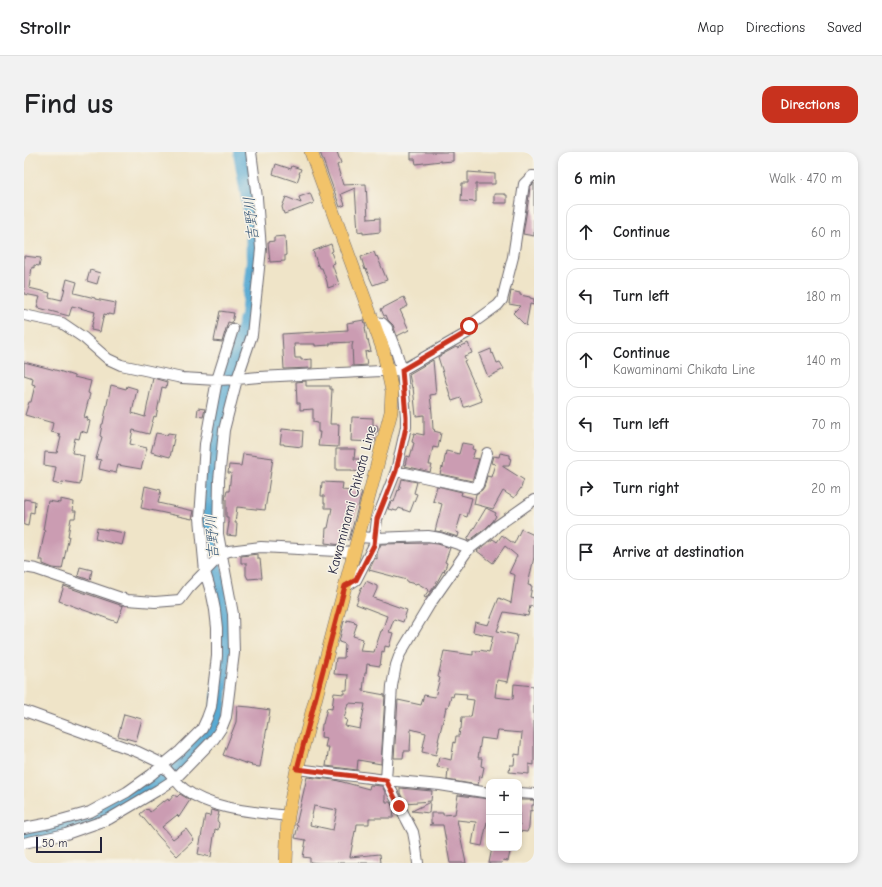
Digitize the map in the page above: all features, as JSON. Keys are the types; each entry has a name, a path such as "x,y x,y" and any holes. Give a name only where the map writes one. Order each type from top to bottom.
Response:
{"main road":[{"name":"Kawaminami Chikata Line","path":"286,863 288,816 297,769 391,412 392,391 383,348 311,152"}],"street":[{"path":"24,843 66,834 109,819 174,778 214,739 222,727 226,717 234,653 233,614 220,556 218,534 219,480 224,430 237,379 252,335 261,249 258,198 251,152"},
{"path":"24,315 62,323 84,338 108,359 121,365 182,378 217,380 402,370 467,332 469,326 498,305 502,300 513,257 524,184 532,176 534,176"},
{"path":"345,586 356,580 374,545 377,519 396,471 406,427 402,370 386,328 382,323 373,322"},
{"path":"24,828 50,823 90,812 127,792 164,766 202,728 207,718 211,707 217,656 217,628 200,518 205,444 217,380 233,329"},
{"path":"396,471 474,488 478,485 487,452"},
{"path":"418,863 414,832 386,780 392,686 396,665 400,654 430,604 469,549 497,526 534,500"},
{"path":"358,537 375,538 428,536 440,538 469,549"},
{"path":"24,567 127,600 155,602 180,600 220,556 229,551 261,547 355,552"},
{"path":"24,711 138,752 157,761 164,766 184,789 197,797 214,804 246,812 288,816"},
{"path":"297,769 440,785 486,793"},
{"path":"522,793 534,794"}],"building":[{"path":"320,152 337,152 341,163 337,165 343,185 366,184 368,219 380,218 380,232 363,234 363,231 358,232 355,188 341,194 345,205 340,207"},
{"path":"411,152 453,152 453,161 416,164 415,159 411,159"},
{"path":"276,164 291,169 292,166 301,169 297,182 273,174"},
{"path":"468,172 495,174 495,184 476,184 476,202 461,201 462,183 468,183"},
{"path":"534,183 534,236 523,234 530,187"},
{"path":"310,193 314,203 284,214 282,207 286,197 301,203 299,197"},
{"path":"494,194 507,195 507,203 494,203"},
{"path":"285,236 285,261 270,262 268,242 274,241 274,237"},
{"path":"331,244 333,251 331,252 335,263 332,264 339,284 328,288 322,268 320,268 319,265 318,266 313,251"},
{"path":"374,252 387,280 373,285 366,269 365,270 361,257"},
{"path":"24,256 41,258 39,266 34,265 34,268 32,267 29,288 50,293 49,297 62,300 67,279 77,282 74,293 116,303 114,315 104,314 100,332 91,330 95,312 72,306 69,316 37,307 40,297 24,294"},
{"path":"90,270 100,273 97,284 87,281"},
{"path":"511,291 534,299 534,305 530,304 526,326 513,313 520,306 509,304"},
{"path":"404,297 408,306 400,310 409,330 397,336 393,325 388,320 386,315 384,316 381,309"},
{"path":"220,311 234,313 232,323 228,322 222,342 214,341"},
{"path":"364,320 367,340 371,351 365,352 367,365 353,366 353,342 330,343 330,345 315,346 315,344 294,344 295,358 301,358 301,360 312,359 312,368 284,369 282,334 348,330 347,323"},
{"path":"468,343 472,353 464,356 466,360 464,361 482,401 464,407 461,398 452,401 438,357 456,347 457,348"},
{"path":"491,349 497,363 500,362 504,369 488,377 479,354"},
{"path":"433,360 436,394 430,395 433,429 435,430 434,431 441,433 438,448 433,447 429,465 432,465 430,472 405,466 407,456 410,457 414,443 412,442 414,433 424,435 424,415 416,416 413,387 412,388 409,374"},
{"path":"24,362 91,381 88,393 90,394 84,417 88,418 87,420 90,421 87,433 81,431 79,439 75,438 72,453 84,456 80,485 62,482 61,485 53,483 56,467 44,465 45,452 57,453 61,437 59,437 60,434 51,432 53,423 25,415 29,402 31,402 35,385 32,384 33,378 24,375"},
{"path":"153,378 167,382 166,388 162,387 156,417 154,416 149,434 133,430 130,444 147,448 141,469 118,465 116,473 99,469 101,460 96,459 102,437 100,436 102,424 111,385 126,389 127,386 137,389 132,413 145,417"},
{"path":"306,381 306,386 330,386 330,389 332,389 330,424 339,424 338,447 318,446 320,432 318,432 318,423 313,422 313,409 300,410 300,403 297,403 296,382"},
{"path":"198,408 205,409 203,417 197,416"},
{"path":"352,417 373,418 373,426 377,425 378,431 375,432 375,442 351,441"},
{"path":"282,429 303,431 302,447 280,444"},
{"path":"156,433 167,435 168,433 175,434 170,457 151,452"},
{"path":"462,443 473,445 472,449 475,450 472,458 479,459 472,481 440,474 442,467 443,468 446,451 459,454"},
{"path":"336,449 355,449 354,459 360,459 360,464 362,464 362,472 352,470 336,470"},
{"path":"500,453 510,455 511,458 509,466 502,466 524,480 521,488 514,498 503,491 493,509 474,504 476,494 484,487 487,476 491,477 495,464 491,463 493,456 499,457"},
{"path":"243,454 273,458 265,510 237,507 235,523 237,523 236,536 227,535 229,523 228,517 226,517 225,499 227,491 229,491 231,473 228,473 229,465 241,466"},
{"path":"402,479 417,482 414,493 417,494 410,512 399,508 397,511 388,509 391,501 394,502"},
{"path":"322,482 343,483 342,490 362,492 349,540 343,538 342,545 325,543 326,528 328,528 332,508 325,508 324,496 321,496"},
{"path":"145,486 161,490 158,503 194,511 192,519 141,508"},
{"path":"437,486 462,492 461,495 472,498 467,517 461,515 456,532 459,533 458,537 435,531 442,504 433,501"},
{"path":"24,499 35,501 34,513 30,512 28,526 24,525"},
{"path":"60,499 74,502 73,511 76,511 75,518 71,518 62,569 53,568 43,564 43,560 39,560 45,530 43,530 48,501 60,503"},
{"path":"486,508 496,513 496,516 486,528 469,541 467,540"},
{"path":"97,528 125,533 122,545 95,539"},
{"path":"521,529 534,535 534,557 528,585 532,586 530,597 534,598 534,607 530,606 528,616 504,612 497,631 517,635 508,682 497,680 495,697 513,699 514,684 534,686 534,765 529,764 529,774 509,772 510,765 514,765 515,754 520,755 522,733 498,731 496,740 481,738 478,758 482,758 481,766 484,767 482,777 480,776 478,785 447,780 448,769 437,767 439,757 451,760 454,742 455,743 456,736 459,736 461,729 462,717 471,717 474,700 466,699 467,694 454,693 453,697 451,696 448,707 446,707 436,755 422,752 426,733 411,729 410,751 404,751 403,758 394,758 398,700 421,705 424,695 435,697 440,678 438,677 444,651 473,655 473,651 480,650 489,652 493,636 473,632 475,622 488,625 499,598 511,603 515,575 509,573 517,556 505,546 493,563 477,551 493,539 497,542 502,535 514,544"},
{"path":"381,544 438,544 450,548 445,562 447,563 444,572 443,571 426,598 424,597 429,590 417,583 407,582 407,580 369,570 375,558 377,559 377,553"},
{"path":"258,554 262,578 248,579 246,575 246,563 241,563 241,556"},
{"path":"80,567 92,570 90,580 78,576"},
{"path":"366,581 377,586 373,598 407,610 403,622 394,619 389,632 393,633 389,647 385,646 384,652 382,651 380,666 367,664 363,691 385,695 381,764 358,760 357,770 326,766 329,747 325,747 327,738 321,737 322,724 327,708 332,709 334,693 344,694 344,690 347,690 348,675 334,674 336,658 344,658 345,644 339,642 344,621 347,622 347,620 357,624 353,636 363,639 360,651 374,652 387,616 356,604 362,586 363,587","holes":["348,703 365,704 360,729 345,726 347,720 344,719"]},
{"path":"64,586 123,606 117,622 59,601"},
{"path":"237,706 270,710 260,767 251,766 252,765 223,755 236,722"},
{"path":"124,714 142,719 136,741 118,736"},
{"path":"307,777 335,780 369,789 370,785 382,786 385,792 386,802 390,802 394,809 393,818 369,818 369,824 357,824 356,832 355,831 350,857 380,854 381,863 310,862 310,858 303,857 306,840 295,838 298,826 296,825","holes":["314,806 337,810 333,830 310,825"]},
{"path":"400,788 432,791 431,801 405,803 400,793"},
{"path":"180,794 190,800 179,817 177,815 162,827 173,839 186,829 194,840 177,856 140,814 146,809 150,812 163,801 164,802 168,799 169,801 174,795 177,797"},
{"path":"458,795 486,799 486,827 482,846 472,844 476,822 457,820 466,863 450,863 443,825 429,825 433,823 431,823 431,813 443,813 443,815 455,814"},
{"path":"522,800 534,800 532,811 530,810 529,827 527,832 522,831"},
{"path":"430,802 429,813 412,811"},
{"path":"211,810 219,812 217,820 219,823 218,830 215,829 211,857 198,854 205,815 210,816"},
{"path":"491,851 510,851 508,861 503,860 502,863 489,863"}],"waterway":[{"name":"吉野川","path":"24,836 77,824 91,819 158,782 190,753 214,727 217,716 222,674 225,633 224,608 211,555 209,535 210,490 216,424 224,390 248,316 254,261 253,222 241,152"}],"route":[{"path":"399,806 386,780 297,769 345,586 356,580 374,545 377,519 396,471 406,427 402,370 467,332 469,326"}]}
